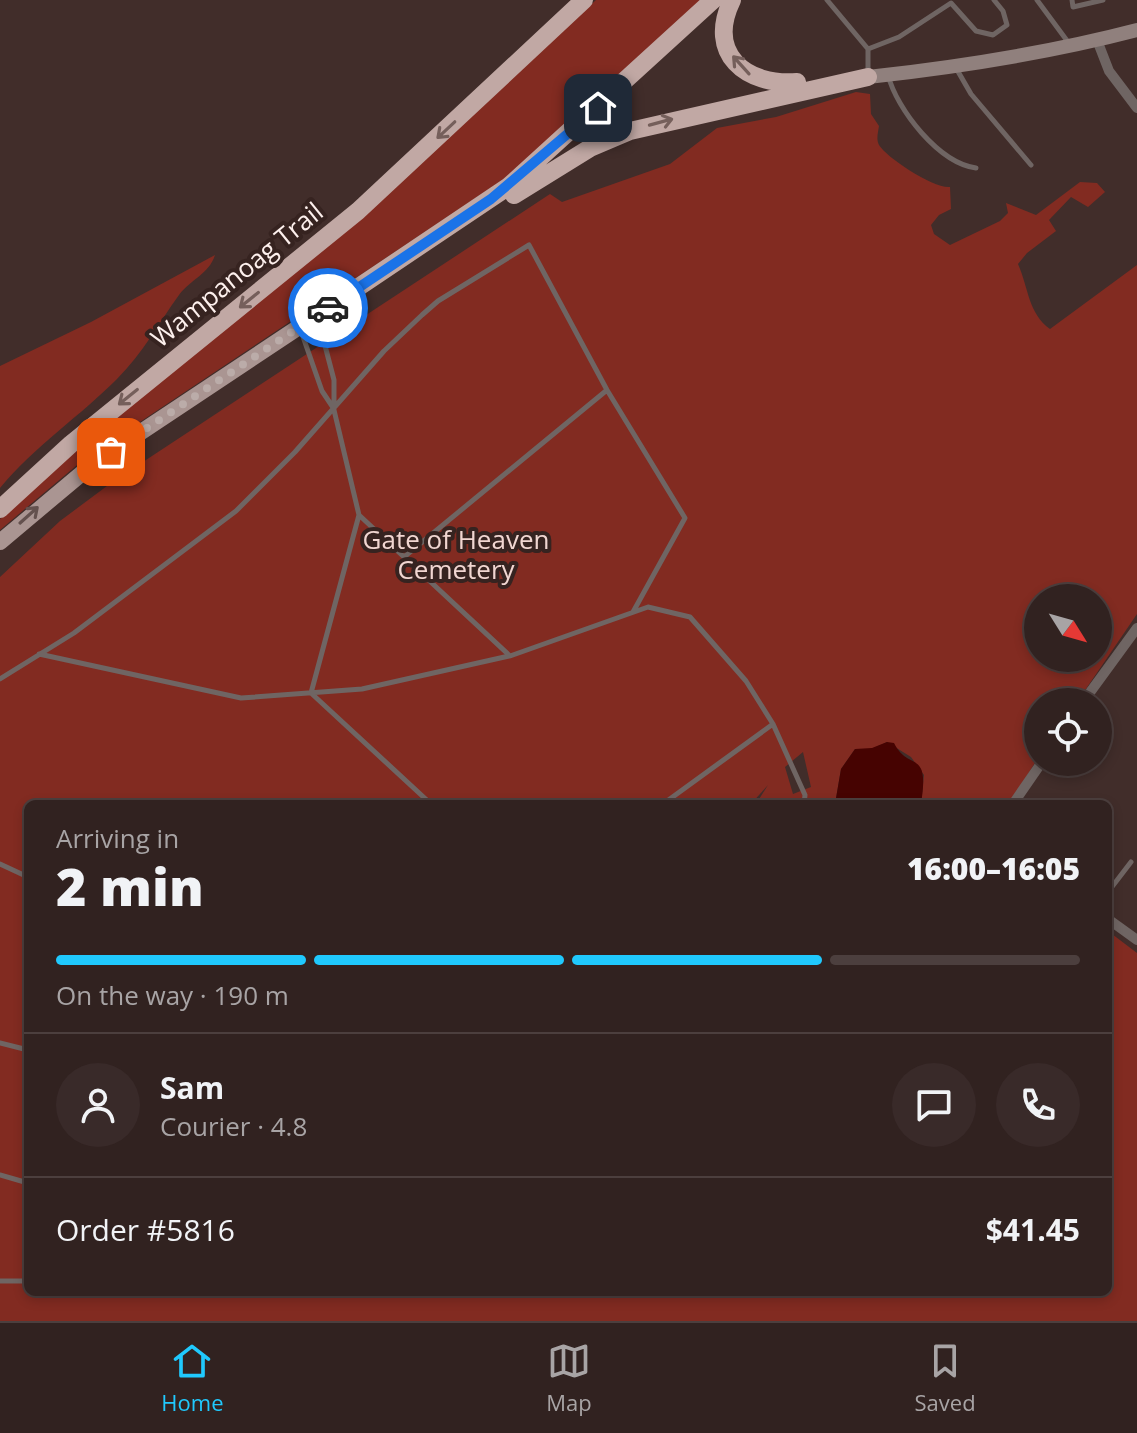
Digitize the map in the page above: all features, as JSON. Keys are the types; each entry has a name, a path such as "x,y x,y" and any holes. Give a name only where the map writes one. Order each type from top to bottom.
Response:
{"highway":[{"path":"502,76 569,0"},
{"path":"502,76 584,0"},
{"path":"317,315 419,248 534,165 713,0"},
{"path":"732,0 724,24 727,45 737,63 753,78 781,83 868,77"},
{"name":"Wampanoag Trail","path":"0,509 71,444 358,211 502,76"},
{"path":"419,248 580,153 619,135 711,110 868,77"}],"main road":[{"path":"868,77 955,67 1071,46 1137,30"},
{"path":"0,542 93,464 317,315"}],"street":[{"path":"1097,40 1109,71 1137,108"},
{"path":"1093,688 1137,628"},
{"path":"1016,800 1032,776"},
{"path":"1112,922 1137,940"}],"lane":[{"path":"827,0 868,49 868,77"},
{"path":"868,49 899,37 950,2 976,31 993,35 1007,25 1003,11 994,0"},
{"path":"1037,0 1071,46"},
{"path":"1072,0 1073,7 1103,0"},
{"path":"955,67 971,94 1031,165"},
{"path":"888,75 900,106 948,159 976,168"},
{"path":"0,679 37,653 74,633 236,511 334,409 384,351 438,301 529,245 607,390 685,518 633,612"},
{"path":"311,693 359,515 334,409 334,380 317,315"},
{"path":"299,327 322,391 334,409"},
{"path":"404,557 607,390"},
{"path":"359,515 510,656"},
{"path":"37,653 241,698 311,693 362,689 510,656 648,607 690,617 746,681 773,724 805,795 804,800"},
{"path":"311,693 427,800"},
{"path":"668,800 773,724"},
{"path":"1112,887 1131,862"},
{"path":"0,864 24,875"},
{"path":"0,1043 24,1049"},
{"path":"0,1175 24,1182"},
{"path":"0,1281 24,1281"}],"green space":[{"path":"596,0 701,0 513,173 83,460 0,530 0,519 45,476 456,131"},
{"name":"Gate of Heaven Cemetery","path":"856,92 870,94 871,114 879,126 879,145 884,151 923,178 950,187 951,209 939,215 931,225 934,234 950,245 1000,221 1008,213 1006,203 1036,215 1080,182 1097,183 1105,192 1088,207 1071,197 1049,220 1056,231 1027,253 1018,264 1033,308 1050,329 1137,265 1137,614 1112,651 1112,584 1024,584 1024,672 1097,672 1087,688 1024,688 1024,776 1027,776 1012,800 921,800 924,775 911,757 887,742 872,749 855,749 841,769 836,800 759,800 768,785 755,800 24,800 24,1296 1112,1296 1112,934 1137,953 1137,1321 0,1321 0,577 60,521 111,483 550,194 562,202 670,164 717,128 776,117","holes":["803,752 811,787 793,794 785,767"]},
{"path":"215,255 209,267 179,295 126,369 0,488 0,366 91,322"}],"shaded area":[{"path":"887,742 894,743 900,752 916,763 923,775 921,800 836,800 841,769 855,749 872,748"}],"way so far":[{"path":"111,452 328,308"}],"route":[{"path":"328,308 474,212 509,186 598,108"}]}
